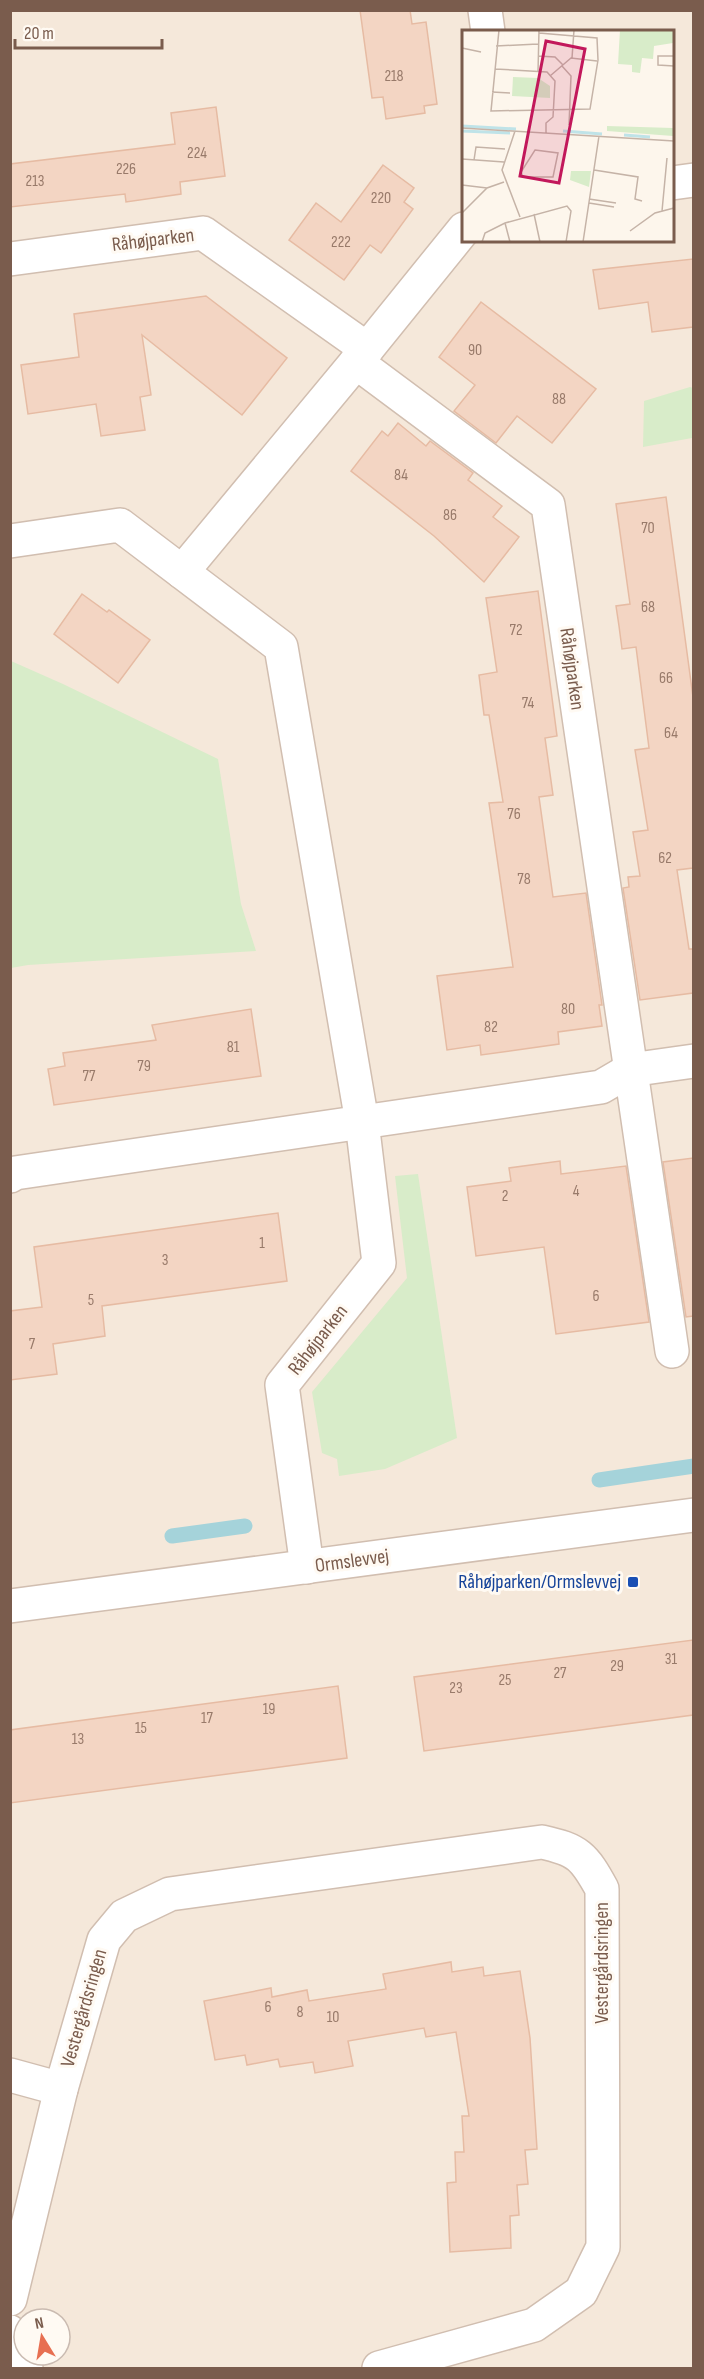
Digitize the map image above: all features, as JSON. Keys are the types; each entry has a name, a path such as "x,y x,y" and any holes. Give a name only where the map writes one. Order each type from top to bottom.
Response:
{"street":[{"path":"485,10 488,30"},
{"path":"674,183 693,180"},
{"path":"183,572 462,231"},
{"name":"Råhøjparken","path":"10,258 203,232 548,505 672,1351"},
{"name":"Råhøjparken","path":"10,541 120,525 281,647 362,1122 379,1263 282,1385 307,1567"},
{"path":"10,1176 15,1173 601,1087 630,1070 693,1061"},
{"name":"Ormslevvej","path":"10,1606 693,1515"},
{"name":"Vestergårdsringen","path":"10,2298 61,2089 104,1940 124,1916 170,1894 542,1842 569,1848 588,1865 602,1889 603,2247 581,2292 534,2325 379,2368"},
{"name":"Vestergårdsringen","path":"10,2076 61,2089"},
{"path":"10,2332 19,2361 26,2368"}],"shaded area":[{"path":"11,11 693,11 693,2368 11,2368"}],"green space":[{"path":"693,388 693,440 692,438 643,447 644,401"},
{"path":"11,661 218,759 241,904 256,951 28,965 11,968"},
{"path":"418,1174 457,1438 385,1469 339,1476 337,1459 322,1453 312,1392 407,1278 395,1176"}],"building":[{"path":"360,10 410,10 412,24 426,22 437,104 424,106 425,113 386,119 383,97 372,98"},
{"path":"216,107 225,176 180,182 181,194 126,202 125,194 10,207 10,164 175,144 171,113"},
{"path":"383,165 414,188 404,202 413,209 381,253 370,245 344,280 289,240 316,203 341,222"},
{"path":"693,259 693,327 652,332 648,302 599,309 593,270"},
{"path":"206,296 287,358 242,415 142,335 151,395 140,397 145,430 101,436 96,404 28,414 21,365 79,357 74,314"},
{"path":"481,302 596,389 552,443 517,416 496,443 454,411 475,385 439,357"},
{"path":"398,423 426,446 430,441 473,473 468,480 502,506 493,517 519,537 484,582 434,536 351,471 382,431 388,436"},
{"path":"666,497 693,697 693,868 677,870 689,949 693,949 693,993 640,1000 623,888 629,887 628,877 640,876 633,832 648,830 635,750 649,748 636,647 622,649 616,606 630,604 616,504"},
{"path":"538,591 557,736 545,738 553,795 539,797 553,897 586,893 602,1005 599,1005 602,1026 558,1032 559,1044 481,1055 480,1045 447,1050 437,976 513,967 489,803 503,802 489,715 484,715 479,675 497,672 486,598"},
{"path":"82,594 107,612 109,610 150,640 118,683 54,634"},
{"path":"251,1009 261,1076 54,1105 48,1069 65,1066 63,1053 156,1040 152,1025"},
{"path":"693,1158 693,1316 686,1317 663,1162"},
{"path":"560,1161 561,1174 626,1166 649,1322 556,1334 544,1247 476,1256 467,1187 511,1181 509,1168"},
{"path":"278,1213 287,1281 102,1306 105,1336 53,1344 57,1374 10,1380 10,1311 42,1307 34,1247"},
{"path":"693,1640 693,1715 424,1751 414,1677"},
{"path":"338,1686 347,1758 10,1803 10,1730"},
{"path":"451,1962 452,1972 483,1967 484,1976 520,1971 530,2038 537,2149 525,2150 528,2184 517,2185 519,2215 510,2216 511,2248 450,2252 447,2183 456,2182 455,2152 464,2152 462,2116 469,2116 456,2032 426,2037 424,2028 348,2041 353,2066 315,2073 313,2062 280,2067 278,2059 247,2065 245,2055 215,2060 204,2001 271,1988 272,1997 307,1990 309,2001 386,1989 383,1974"}],"waterway":[{"path":"599,1480 694,1466"},
{"path":"172,1536 245,1526"}],"place":[{"name":"Råhøjparken/Ormslevvej","path":"633,1582"}]}
